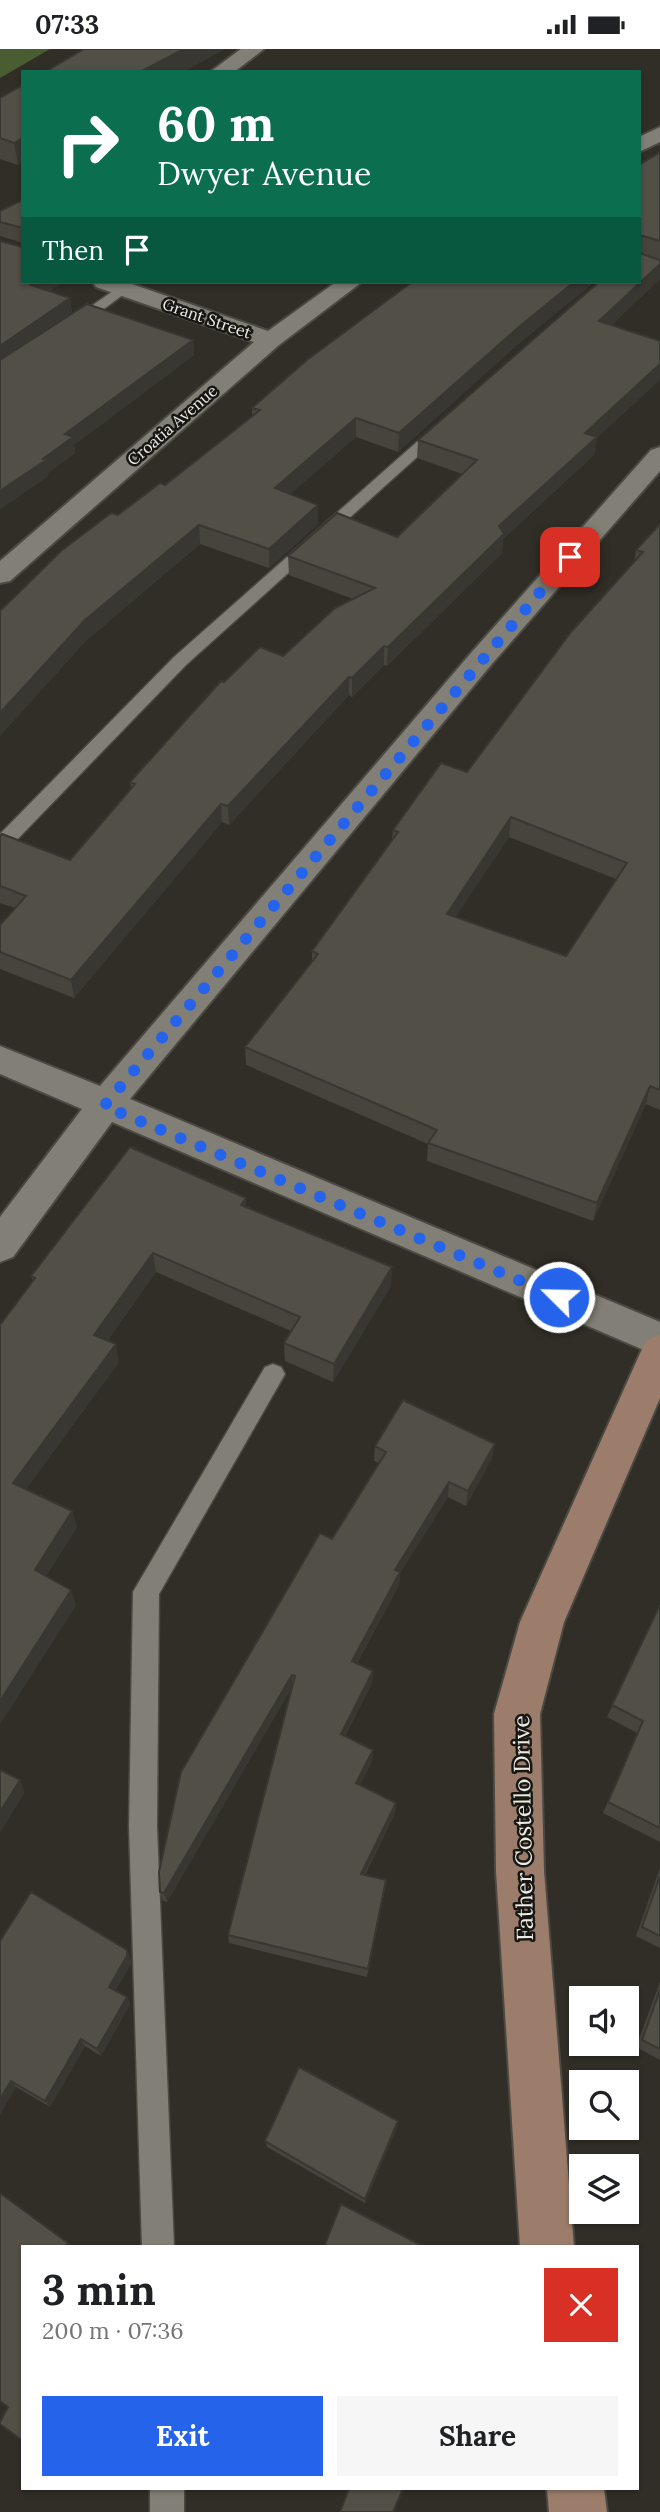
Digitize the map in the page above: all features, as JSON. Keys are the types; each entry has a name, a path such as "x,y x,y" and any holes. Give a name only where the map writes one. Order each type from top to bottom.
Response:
{"street":[{"path":"223,70 254,49"},
{"path":"641,145 660,132"},
{"name":"Croatia Avenue","path":"0,575 271,340 347,284"},
{"name":"Grant Street","path":"114,285 271,340"},
{"path":"0,1246 104,1106 481,659 660,454"},
{"path":"0,1059 104,1106 660,1340"},
{"name":"Father Costello Drive","path":"547,2245 520,1871 517,1714 542,1622 660,1352"},
{"path":"576,2490 578,2512"}],"lane":[{"path":"57,336 114,285"},
{"path":"0,845 180,661 458,412"},
{"path":"158,2245 143,1827 146,1592 273,1374"},
{"path":"167,2490 167,2512"}],"green space":[{"path":"0,49 50,49 0,78"}],"building":[{"path":"84,49 184,49 144,70 48,70"},
{"path":"21,86 21,139 14,143 0,138 0,98"},
{"path":"660,152 660,241 641,235 641,164"},
{"path":"21,200 21,227 0,222 0,211"},
{"path":"0,241 21,247 21,284 33,284 31,285 70,298 0,346"},
{"path":"641,254 660,260 660,264 641,282"},
{"path":"409,284 572,284 399,433 356,418 275,488 318,505 269,549 199,525 85,620 0,713 0,611 61,551 111,513 118,515 160,483 165,485 260,410 252,408 307,360"},
{"path":"597,284 639,284 599,321 660,341 660,364 585,433 597,437 499,526 504,534 388,647 384,646 352,678 349,677 228,806 221,804 71,980 0,952 0,925 26,896 0,886 0,836 2,834 70,860 135,784 130,782 221,681 224,682 260,647 283,656 335,608 375,588 288,556 337,513 397,537 477,460 418,440"},
{"path":"87,304 193,340 65,434 73,437 43,459 46,460 0,491 0,360"},
{"path":"660,524 660,1090 650,1086 597,1203 428,1143 437,1130 245,1047 318,954 312,951 398,832 393,830 441,763 467,772 571,632 643,552 636,550","holes":["511,817 627,863 566,956 447,914"]},
{"path":"130,1147 246,1198 241,1205 392,1267 334,1364 284,1343 300,1317 153,1253 94,1335 116,1344 13,1483 72,1511 35,1570 71,1590 0,1701 0,1325 35,1278 31,1276"},
{"path":"403,1400 495,1444 468,1491 449,1482 395,1570 400,1572 352,1661 373,1671 341,1734 373,1750 356,1783 396,1803 361,1874 386,1880 368,1969 228,1935 295,1676 292,1675 164,1893 160,1892 159,1872 181,1772 320,1533 332,1539 386,1452 375,1446"},
{"path":"660,1605 660,1828 608,1802 643,1721 612,1705"},
{"path":"0,1770 20,1780 0,1812"},
{"path":"660,1876 660,1936 642,1927"},
{"path":"31,1892 127,1950 127,1956 109,1987 127,1997 97,2049 81,2039 45,2101 11,2081 0,2099 0,1941"},
{"path":"660,1990 660,2049 642,2040"},
{"path":"299,2067 398,2121 365,2199 265,2141"},
{"path":"0,2193 68,2243 21,2245 21,2440 0,2424 8,2407 0,2401"},
{"path":"341,2204 421,2245 325,2245"},
{"path":"349,2490 403,2490 393,2512 340,2512"}],"route":[{"path":"559,1297 104,1106 570,557"}]}
